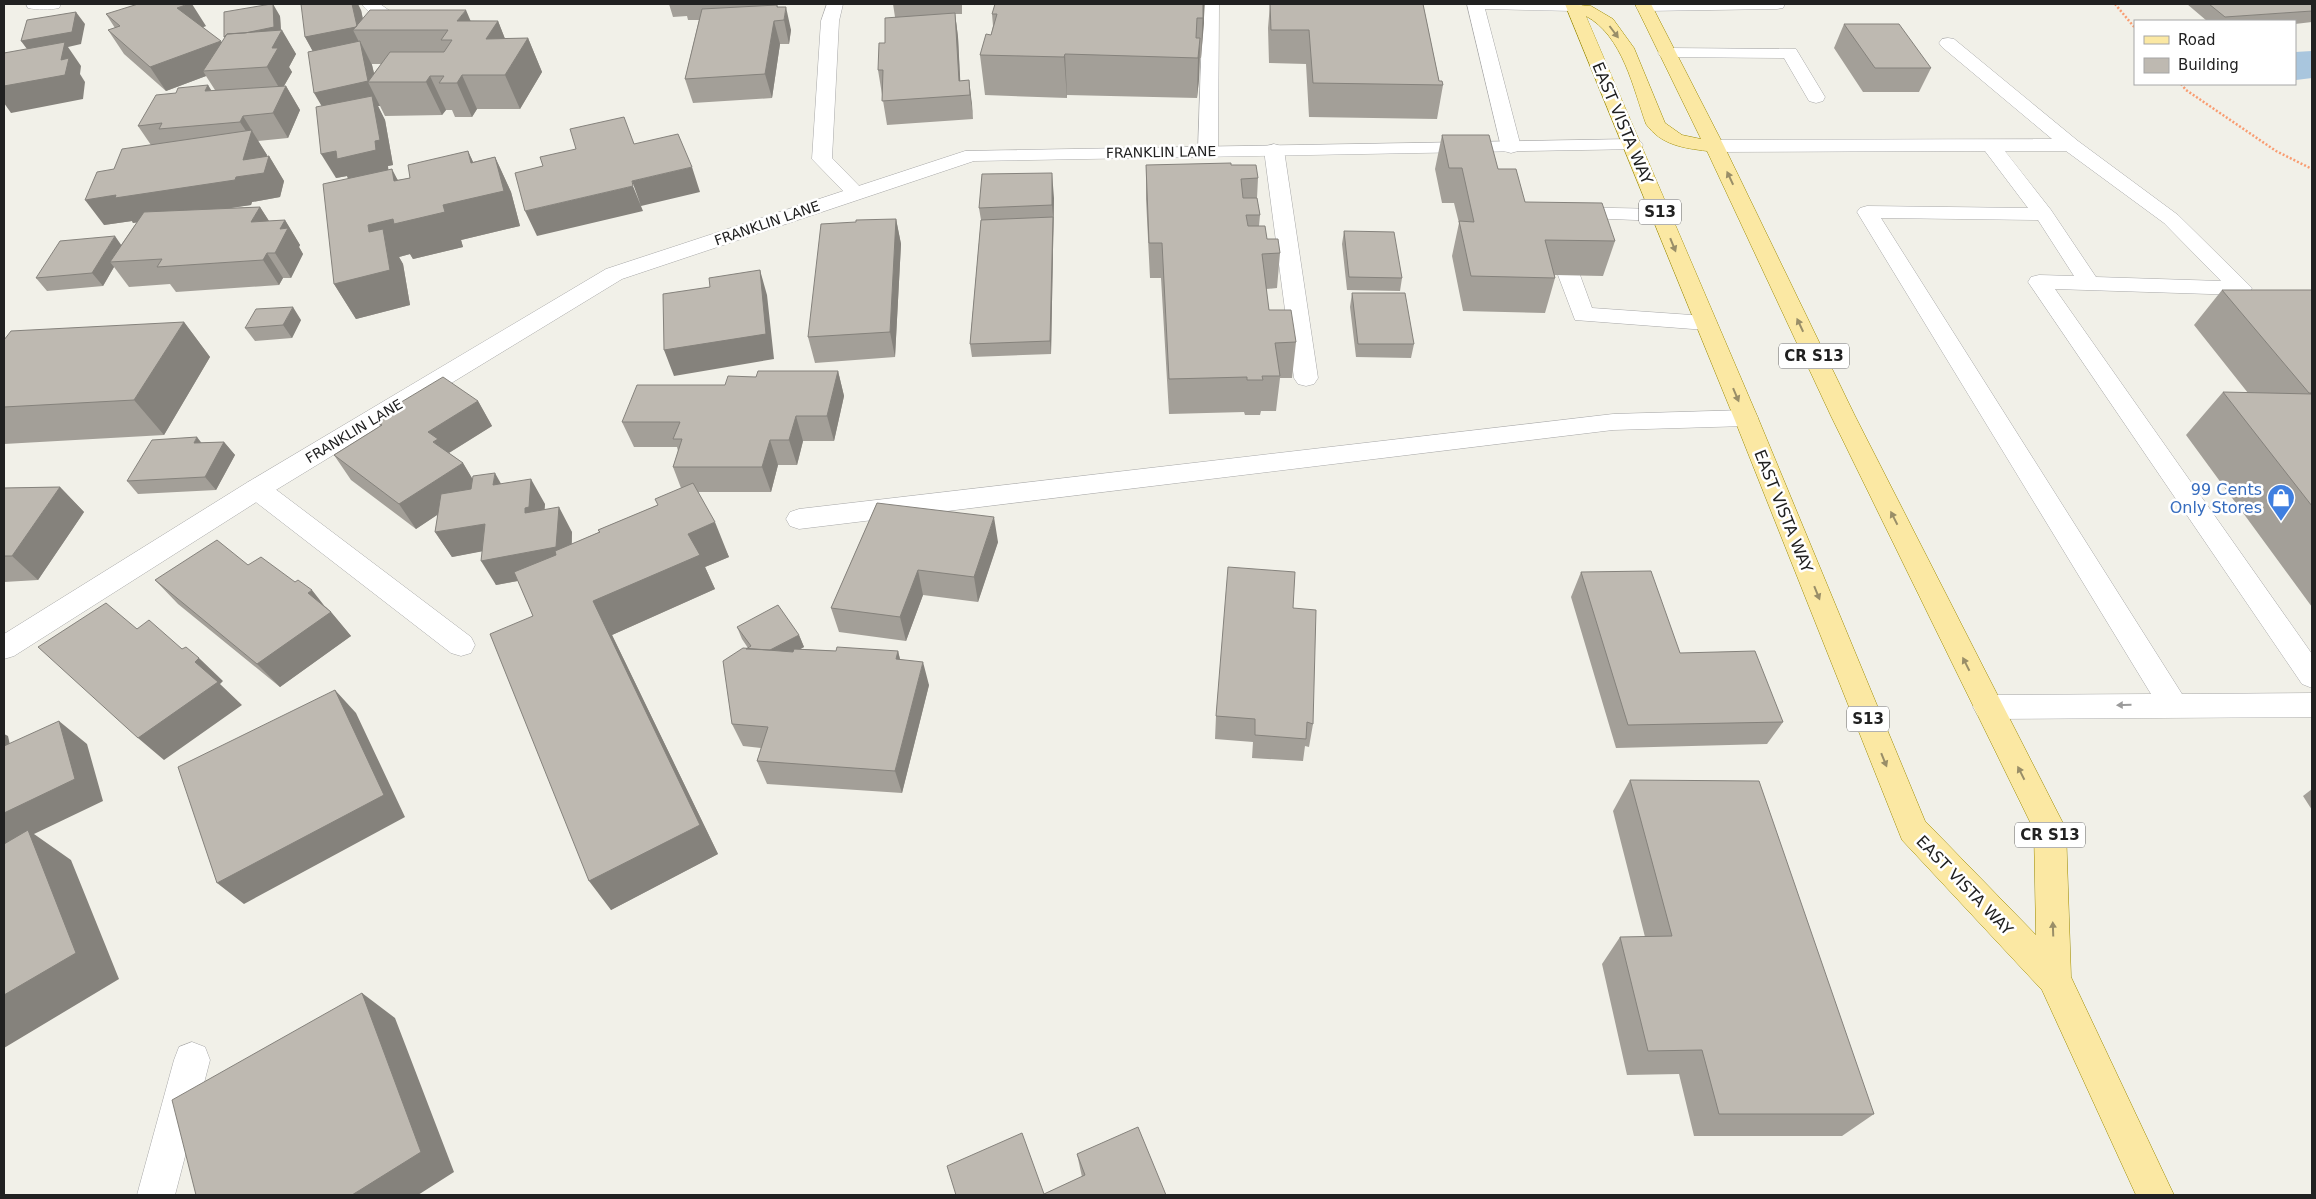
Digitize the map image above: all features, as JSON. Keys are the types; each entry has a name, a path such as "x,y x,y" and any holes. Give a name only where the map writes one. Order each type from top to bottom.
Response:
{"main road":[{"name":"EAST VISTA WAY","path":"1574,5 1746,418 1913,830 2054,978 2155,1195"},
{"path":"1574,5 1595,12 1608,24 1619,39 1656,124 1662,133 1672,140 1714,146"},
{"name":"EAST VISTA WAY","path":"1643,5 1714,146 1843,416 2050,829 2054,978"}],"street":[{"path":"34,4 53,4"},
{"path":"370,4 384,15 411,22 430,22"},
{"path":"835,4 830,21 822,159 856,193"},
{"path":"1208,151 1211,4"},
{"path":"1511,147 1475,4 1574,5"},
{"path":"1643,5 1778,4"},
{"path":"1948,43 2071,145 2172,219 2241,288 2038,282 2312,676"},
{"path":"1668,53 1790,53 1816,97"},
{"name":"FRANKLIN LANE","path":"4,648 258,489 614,274 972,154 1633,145"},
{"path":"1990,145 2044,214 2090,284"},
{"path":"1714,146 2071,145"},
{"path":"1274,150 1306,378"},
{"path":"1553,229 1547,212 1661,215"},
{"path":"2044,214 1867,212 2173,705"},
{"path":"1569,275 1583,315 1706,322"},
{"path":"799,519 1613,422 1746,418"},
{"path":"258,489 460,646"},
{"path":"1988,707 2312,705"},
{"path":"156,1195 192,1060"}],"path":[{"path":"2115,4 2134,27"},
{"path":"2182,85 2186,90 2276,151 2312,169"}],"water":[{"path":"2312,51 2312,78 2296,80 2296,52"}],"building":[{"path":"138,4 188,4 177,8 221,41 150,67 108,30 120,26 106,14"},
{"path":"273,4 274,27 245,33 227,34 224,37 224,12"},
{"path":"301,4 352,4 357,26 305,37"},
{"path":"995,4 1203,4 1203,18 1197,18 1196,38 1200,38 1198,58 1065,54 1064,57 980,55 986,34 991,35 997,14 992,14"},
{"path":"1270,4 1423,4 1439,81 1442,81 1443,85 1313,83 1309,30 1271,30"},
{"path":"2209,4 2312,4 2312,11 2225,17"},
{"path":"777,5 777,7 786,7 784,20 774,21 765,74 685,79 702,9"},
{"path":"370,10 466,10 457,21 498,21 486,39 528,38 505,75 462,75 457,83 439,83 444,76 430,76 426,82 368,82 390,52 444,52 452,40 441,40 448,30 353,30"},
{"path":"76,12 72,32 21,41 27,20"},
{"path":"955,13 959,81 969,80 970,95 882,101 883,70 878,70 879,43 885,43 885,18"},
{"path":"1844,24 1899,24 1931,68 1875,68"},
{"path":"282,30 272,48 278,48 267,67 203,71 227,34"},
{"path":"360,41 368,81 314,93 308,52"},
{"path":"65,42 61,60 69,58 65,75 4,86 4,53"},
{"path":"208,85 205,91 286,86 273,113 243,116 240,122 159,129 162,123 138,126 156,95 176,93 178,88"},
{"path":"372,96 380,140 375,141 376,150 337,159 336,151 321,154 316,107"},
{"path":"624,117 634,144 678,134 692,167 632,181 633,186 525,211 515,173 543,166 540,157 576,149 570,129"},
{"path":"252,130 243,160 269,156 264,173 236,177 235,180 115,198 116,195 85,200 97,172 114,169 122,149"},
{"path":"1442,135 1489,135 1498,169 1516,169 1525,202 1602,203 1615,241 1545,240 1555,278 1471,276 1459,221 1474,222 1462,168 1449,168"},
{"path":"468,151 471,163 495,157 504,191 443,205 445,212 394,224 393,219 368,225 369,232 383,229 390,270 334,284 323,184 392,169 394,181 410,178 408,165"},
{"path":"1231,163 1231,165 1256,165 1258,178 1241,179 1243,198 1257,198 1260,215 1246,215 1248,226 1265,226 1267,239 1278,239 1280,253 1262,254 1269,310 1291,310 1296,342 1275,343 1280,376 1262,376 1263,380 1247,380 1247,377 1169,379 1162,243 1149,243 1146,165"},
{"path":"1052,173 1052,205 979,208 982,174"},
{"path":"260,207 251,222 285,220 280,229 288,228 275,253 267,253 263,260 157,267 162,259 110,262 144,212"},
{"path":"1053,217 1050,341 970,344 981,220"},
{"path":"896,219 890,332 808,337 821,224 856,222 856,220"},
{"path":"1344,231 1394,232 1402,278 1349,277"},
{"path":"115,236 92,273 36,278 60,241"},
{"path":"760,270 766,334 664,350 663,294 710,287 709,278"},
{"path":"2222,290 2312,290 2312,393 2309,393"},
{"path":"1352,293 1405,293 1414,344 1358,344"},
{"path":"293,307 283,325 245,328 256,309"},
{"path":"184,322 134,400 4,407 4,340 11,331"},
{"path":"758,371 838,371 827,416 796,416 789,440 770,440 762,467 673,467 682,439 673,439 680,422 622,422 637,385 725,385 728,376 756,377"},
{"path":"443,377 478,401 428,432 438,439 433,442 463,463 399,504 334,455 382,425 377,422 397,410 393,407"},
{"path":"2223,392 2312,394 2312,506"},
{"path":"197,437 194,443 224,442 205,477 127,481 152,440"},
{"path":"495,473 493,485 531,479 529,507 525,508 525,513 559,507 556,547 481,561 485,524 435,532 441,494 471,489 473,476"},
{"path":"693,483 715,522 688,534 700,555 593,601 700,825 589,881 490,634 533,616 514,572 556,555 555,551 600,532 598,530 658,505 655,499"},
{"path":"60,487 12,556 4,556 4,488"},
{"path":"877,503 994,517 974,577 918,570 900,617 831,608"},
{"path":"217,540 248,565 261,557 295,582 298,580 312,590 308,593 331,612 257,664 155,580"},
{"path":"1228,567 1295,572 1293,608 1316,610 1313,724 1307,722 1306,739 1255,735 1255,719 1216,716"},
{"path":"1651,571 1680,653 1755,651 1783,722 1628,725 1581,572"},
{"path":"106,603 137,629 149,620 182,649 186,647 199,658 195,662 218,682 138,738 38,647"},
{"path":"778,605 799,635 770,650 746,649 751,646 737,627"},
{"path":"837,647 898,651 896,659 923,662 895,771 757,761 768,727 732,724 723,661 743,648 793,652 794,649 836,651"},
{"path":"335,690 384,795 217,883 178,767"},
{"path":"59,721 75,779 4,813 4,746"},
{"path":"1630,780 1759,781 1874,1114 1719,1114 1702,1050 1648,1051 1620,937 1672,936"},
{"path":"28,830 76,953 4,995 4,844"},
{"path":"362,993 421,1152 352,1195 196,1195 172,1100"},
{"path":"1138,1127 1166,1195 956,1195 947,1166 1022,1133 1044,1194 1085,1175 1077,1154"}],"place":[{"name":"99 Cents Only Stores","path":"2281,522"}]}
